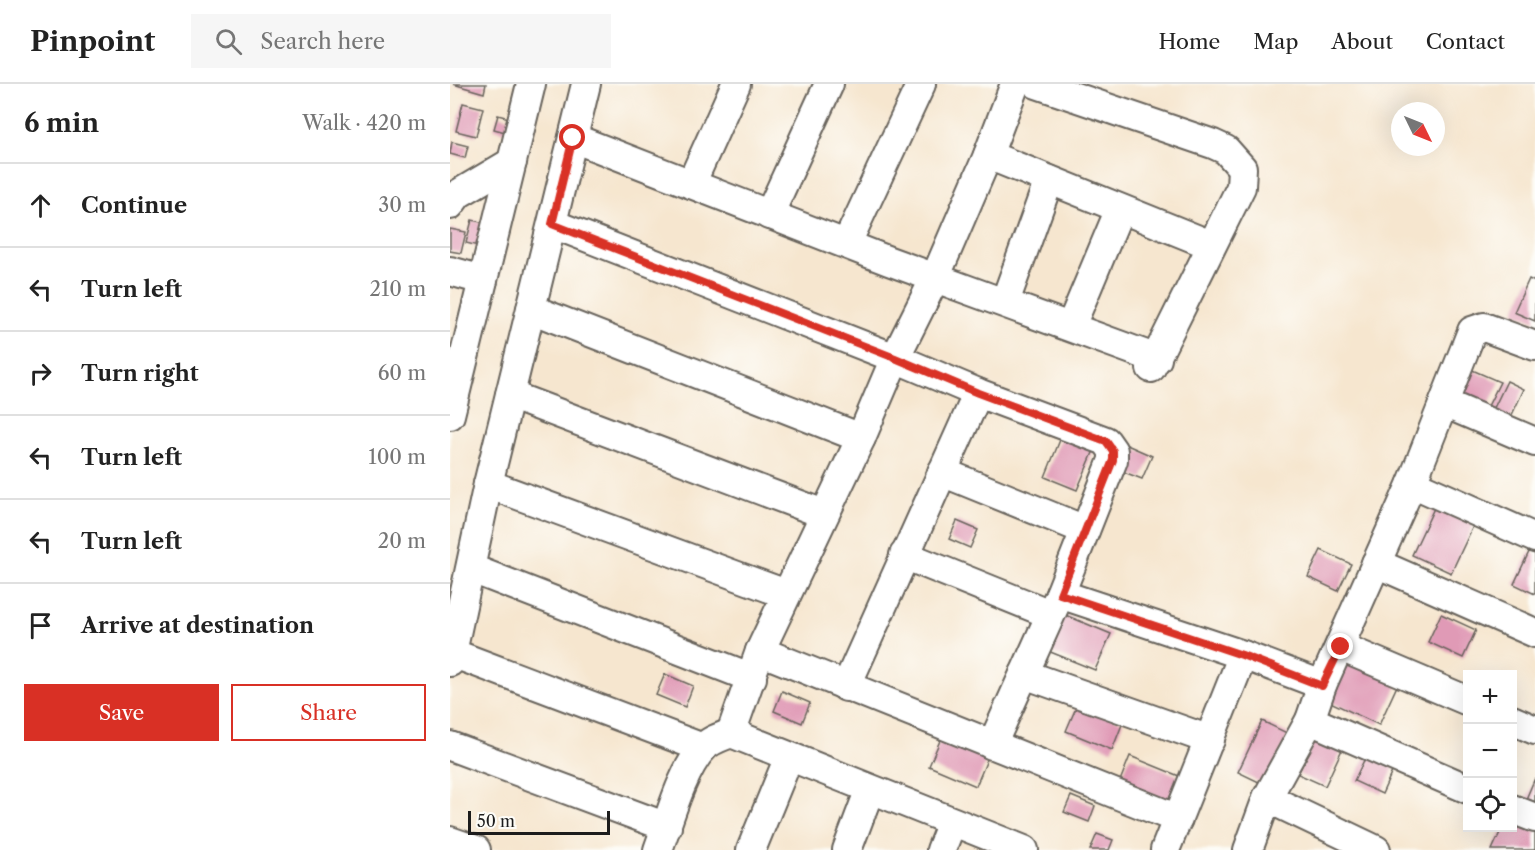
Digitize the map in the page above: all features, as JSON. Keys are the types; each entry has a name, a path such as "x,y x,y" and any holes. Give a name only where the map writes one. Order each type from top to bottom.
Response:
{"street":[{"path":"450,416 531,84"},
{"path":"586,84 488,484 472,569 451,658 703,748"},
{"path":"691,184 736,84"},
{"path":"769,215 829,84"},
{"path":"847,243 921,84"},
{"path":"731,733 760,651 861,438 895,358 935,278 988,155 1015,84"},
{"path":"573,138 935,278 1071,326 1154,363 1241,187 1242,168 1226,150 1037,84"},
{"path":"988,155 1212,245"},
{"path":"450,205 458,194 512,162"},
{"path":"1005,302 1049,180"},
{"path":"1071,326 1120,208"},
{"path":"552,224 895,358 978,393 1106,441 1113,451 1113,460 1055,604 992,745"},
{"path":"450,271 483,280"},
{"path":"531,309 861,438"},
{"path":"1248,850 1267,798 1310,720 1322,686 1412,483 1472,331 1484,327 1535,346"},
{"path":"846,687 978,393"},
{"path":"510,395 824,514"},
{"path":"1444,403 1535,442"},
{"path":"942,472 1085,530"},
{"path":"1412,483 1535,538"},
{"path":"488,484 786,594"},
{"path":"904,555 1055,604 1242,655 1322,686"},
{"path":"1376,563 1535,633"},
{"path":"472,569 752,678"},
{"path":"1341,647 1463,699"},
{"path":"760,651 1178,819"},
{"path":"1165,850 1242,655"},
{"path":"1024,674 1210,740"},
{"path":"1310,720 1463,787"},
{"path":"1517,722 1535,730"},
{"path":"450,746 663,838 688,773 703,748 714,740 731,733 1024,850"},
{"path":"752,850 789,757"},
{"path":"847,850 870,789"},
{"path":"1267,798 1376,850"},
{"path":"1517,810 1535,818"},
{"path":"941,850 951,822"},
{"path":"450,841 476,850"}],"building":[{"path":"453,84 486,84 484,93"},
{"path":"463,103 483,108 476,136 456,131"},
{"path":"498,115 509,118 505,132 494,129"},
{"path":"452,142 468,146 465,158 450,154"},
{"path":"472,220 489,224 483,247 466,243"},
{"path":"450,229 466,232 461,253 450,251"},
{"path":"1529,279 1535,282 1535,321 1514,312"},
{"path":"1470,369 1500,382 1487,408 1458,395"},
{"path":"1507,381 1524,389 1510,419 1493,410"},
{"path":"1062,435 1095,448 1077,490 1045,477"},
{"path":"1127,445 1152,456 1142,479 1116,469"},
{"path":"1435,506 1474,524 1451,573 1412,555"},
{"path":"957,521 978,530 970,548 949,539"},
{"path":"1321,550 1351,564 1338,591 1308,577"},
{"path":"1529,552 1535,554 1535,594 1514,584"},
{"path":"1058,612 1111,634 1095,670 1043,649"},
{"path":"1441,614 1476,630 1463,658 1428,642"},
{"path":"1350,653 1401,677 1379,725 1328,701"},
{"path":"665,674 693,686 685,707 656,695"},
{"path":"782,691 810,703 802,723 774,711"},
{"path":"1078,703 1123,722 1112,750 1066,731"},
{"path":"1262,721 1289,734 1265,785 1238,772"},
{"path":"1319,730 1345,743 1325,786 1298,774"},
{"path":"942,736 989,755 976,786 929,766"},
{"path":"1368,752 1395,765 1382,794 1354,781"},
{"path":"1130,756 1179,776 1166,806 1118,786"},
{"path":"1535,778 1535,803 1526,799"},
{"path":"1071,796 1095,806 1089,822 1064,812"},
{"path":"1517,823 1535,831 1535,850 1492,850 1500,832 1517,832"},
{"path":"1097,834 1113,840 1109,850 1090,850"}],"route":[{"path":"573,138 552,224 1092,438 1106,441 1113,451 1113,460 1060,594 1242,655 1322,686 1341,647"}]}
